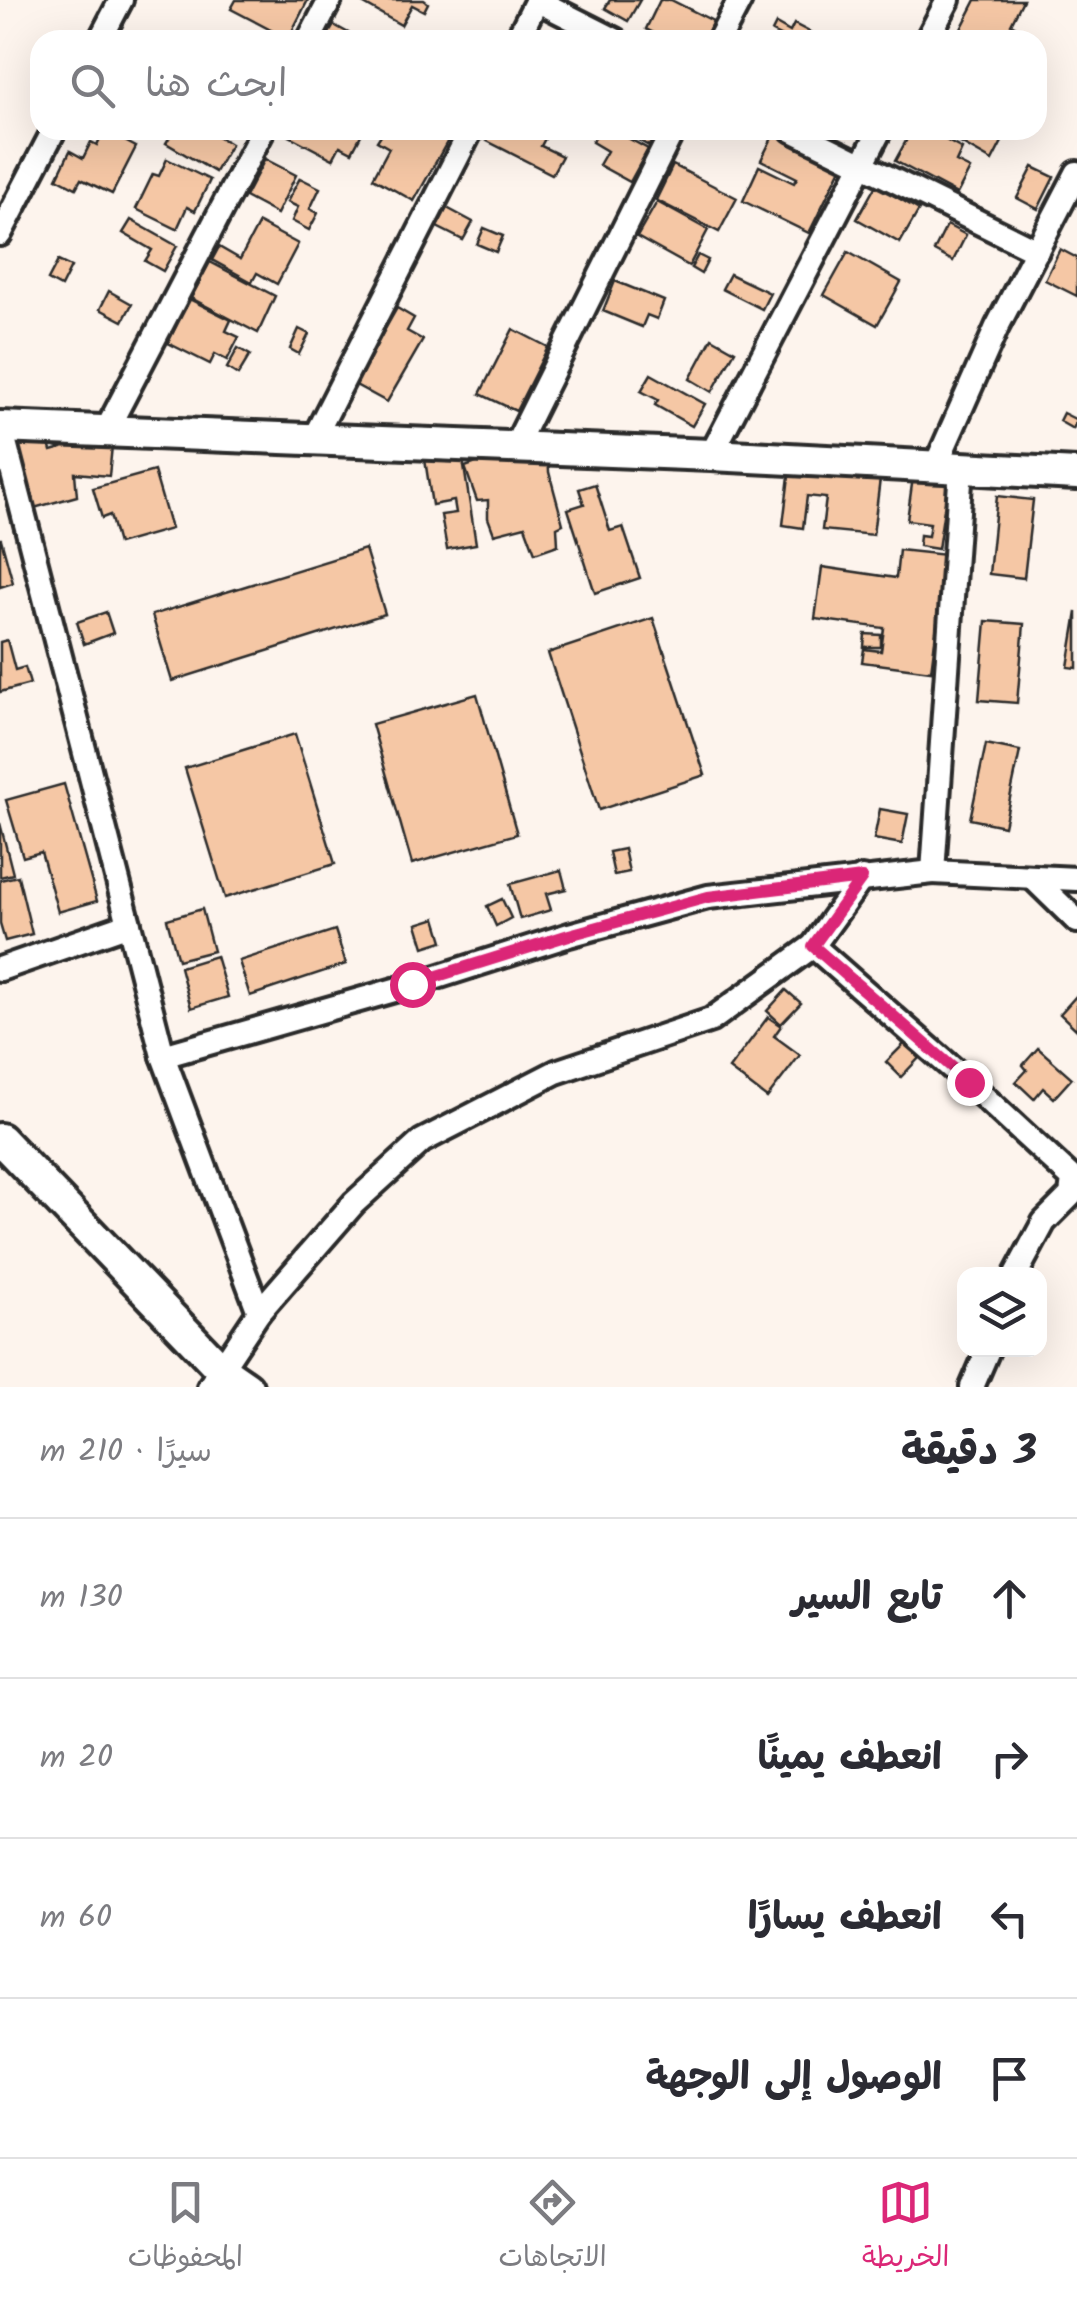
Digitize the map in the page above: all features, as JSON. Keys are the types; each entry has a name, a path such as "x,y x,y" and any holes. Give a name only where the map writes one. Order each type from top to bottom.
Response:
{"street":[{"path":"105,30 121,0"},
{"path":"314,30 330,0"},
{"path":"522,30 537,0 596,30"},
{"path":"724,30 740,0"},
{"path":"932,30 948,0"},
{"path":"0,234 49,140"},
{"path":"107,429 257,140"},
{"path":"314,438 466,140"},
{"path":"515,447 669,140"},
{"path":"812,140 1037,250"},
{"path":"711,455 875,140"},
{"path":"934,872 948,468 997,326 1077,173"},
{"path":"259,1312 163,1056 1,427 711,455 1077,474"},
{"path":"163,1056 708,897 934,872 1077,879"},
{"path":"1032,877 1077,921"},
{"path":"215,1378 259,1312 354,1204 422,1140 556,1072 711,1020 813,946 862,878"},
{"path":"0,969 129,924"},
{"path":"813,946 1073,1179 1070,1196 1044,1222 1020,1267"},
{"path":"0,1139 215,1378 247,1387"},
{"path":"972,1387 985,1357"}],"building":[{"path":"236,0 308,0 293,30 271,30 231,9"},
{"path":"357,0 428,3 424,11 412,5 401,25"},
{"path":"610,0 640,0 628,21 605,8"},
{"path":"660,0 671,0 713,21 709,30 646,29"},
{"path":"976,0 1023,0 1011,24 1022,30 961,30"},
{"path":"99,140 123,140 136,147 112,194 81,179 76,188 57,178 70,151 83,158 91,142 97,145"},
{"path":"224,140 231,144 215,172 166,143"},
{"path":"297,140 358,140 352,152 340,146 333,159"},
{"path":"448,140 414,201 373,178 389,148 377,141"},
{"path":"544,140 541,146 562,156 552,174 487,141"},
{"path":"631,140 648,149 630,182 599,165 607,151 592,142"},
{"path":"771,140 786,140 841,168 809,233 743,201 759,166 794,183 797,178 761,160"},
{"path":"907,140 946,140 962,149 956,162 970,169 957,194 895,161"},
{"path":"955,140 1003,140 992,161"},
{"path":"167,159 210,180 195,211 187,207 177,229 136,209 153,174 159,176"},
{"path":"265,159 296,175 277,214 245,197"},
{"path":"673,165 737,198 719,232 656,200"},
{"path":"1033,167 1054,177 1038,209 1017,198"},
{"path":"300,178 320,188 310,209 318,213 309,230 292,221 298,207 287,202"},
{"path":"876,185 919,210 900,243 857,219"},
{"path":"657,202 708,230 689,266 637,237"},
{"path":"447,208 473,222 463,240 437,227"},
{"path":"131,220 177,246 163,271 145,261 152,250 123,233"},
{"path":"259,223 298,244 277,284 257,273 252,282 212,260 219,247 240,259"},
{"path":"947,225 966,235 953,261 934,251"},
{"path":"484,228 503,236 496,252 477,244"},
{"path":"1060,249 1077,258 1077,296 1045,280"},
{"path":"848,252 901,282 877,325 824,295"},
{"path":"698,255 708,260 701,274 691,268"},
{"path":"58,261 71,267 61,287 48,280"},
{"path":"210,262 275,296 258,333 191,298"},
{"path":"730,274 770,293 762,309 722,289"},
{"path":"615,281 664,301 657,319 647,315 642,327 603,311"},
{"path":"109,291 132,304 123,321 100,309"},
{"path":"189,299 231,320 226,331 239,337 227,360 215,354 210,364 168,343"},
{"path":"397,308 414,318 407,331 423,340 387,402 354,384"},
{"path":"299,329 309,334 299,354 290,349"},
{"path":"513,329 548,347 516,411 480,394"},
{"path":"712,338 735,351 712,392 690,379"},
{"path":"238,348 250,355 238,375 227,368"},
{"path":"651,374 705,404 692,426 655,405 658,400 641,391"},
{"path":"1063,413 1077,420 1073,429 1059,421"},
{"path":"47,436 51,451 62,448 62,439 113,436 109,476 75,473 77,496 34,508 17,444"},
{"path":"461,447 476,544 447,549 441,515 456,513 454,501 432,505 424,453"},
{"path":"548,454 563,524 557,527 558,545 535,553 525,526 494,534 488,518 488,500 477,501 465,467 496,456"},
{"path":"790,468 880,479 873,535 822,530 826,498 807,496 803,528 783,525"},
{"path":"154,471 171,529 118,544 110,515 102,518 93,488"},
{"path":"913,477 948,482 938,549 919,546 920,535 928,536 930,523 907,520"},
{"path":"595,484 610,531 623,527 640,578 595,593 568,509 584,504 579,489"},
{"path":"997,496 1033,500 1024,578 989,574"},
{"path":"0,539 13,583 0,587"},
{"path":"365,549 385,614 172,681 152,615"},
{"path":"899,550 946,555 931,671 862,662 864,649 881,651 884,628 815,619 822,567 896,578"},
{"path":"106,612 113,633 84,644 77,622"},
{"path":"1077,612 1077,668 1068,667"},
{"path":"653,618 705,775 599,810 548,653"},
{"path":"986,621 1024,624 1017,703 979,700"},
{"path":"865,634 881,635 881,647 864,647"},
{"path":"7,640 15,670 25,667 30,684 0,692 0,642"},
{"path":"477,694 517,834 412,864 372,724"},
{"path":"295,734 335,864 225,898 185,768"},
{"path":"986,744 1020,751 1004,826 970,819"},
{"path":"64,784 97,901 58,912 41,852 23,857 6,800"},
{"path":"880,809 908,814 902,844 874,839"},
{"path":"0,823 13,874 0,877"},
{"path":"624,849 629,872 614,875 609,852"},
{"path":"561,870 566,889 546,894 551,910 520,919 510,884"},
{"path":"18,876 32,934 5,941 0,924 0,880"},
{"path":"502,899 511,918 496,926 487,906"},
{"path":"202,909 213,951 178,960 167,919"},
{"path":"436,918 443,941 424,947 417,924"},
{"path":"335,930 346,964 250,996 239,961"},
{"path":"216,956 228,997 191,1008 180,967"},
{"path":"786,990 801,1003 781,1024 767,1011"},
{"path":"1077,995 1077,1030 1060,1014"},
{"path":"768,1017 781,1026 774,1036 800,1055 767,1098 729,1069"},
{"path":"905,1043 920,1057 901,1077 886,1062"},
{"path":"1038,1048 1072,1078 1054,1098 1043,1088 1034,1099 1016,1082 1027,1070 1023,1065"}],"route":[{"path":"412,984 708,897 862,878 813,946 969,1082"}]}
